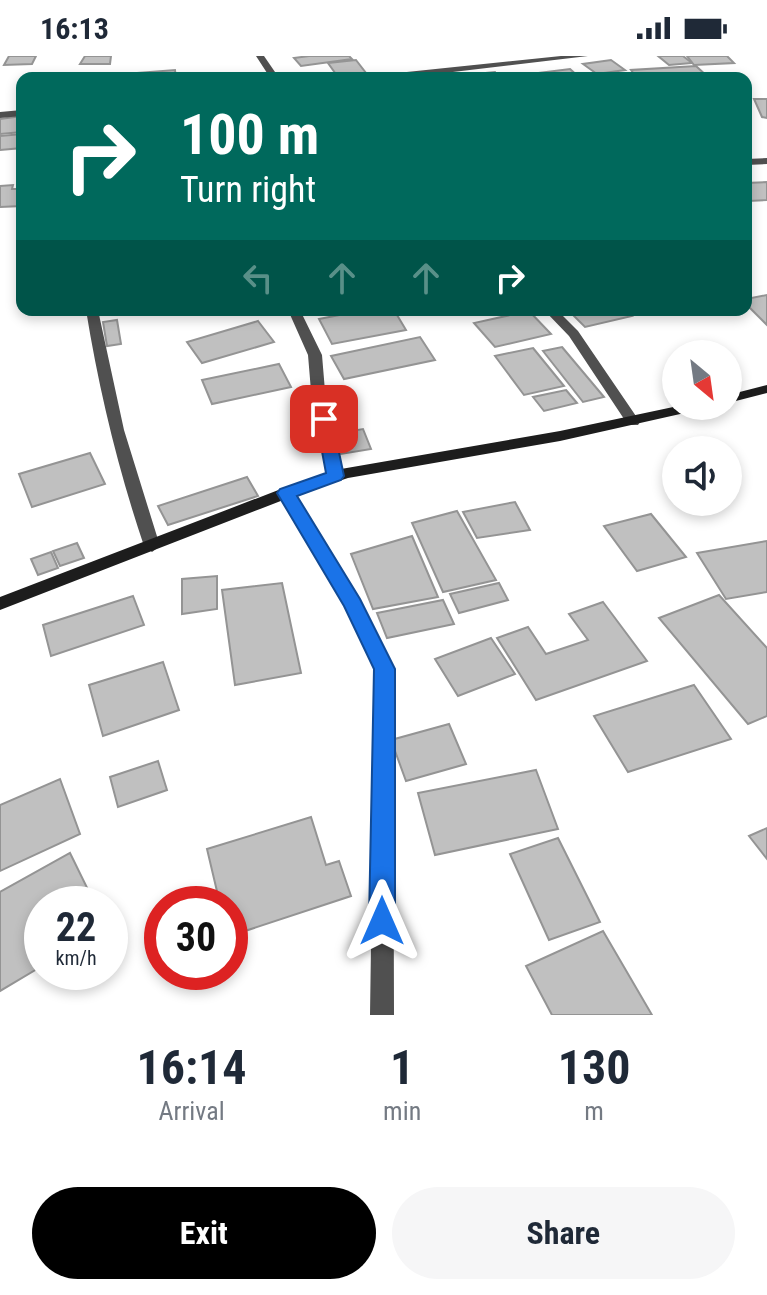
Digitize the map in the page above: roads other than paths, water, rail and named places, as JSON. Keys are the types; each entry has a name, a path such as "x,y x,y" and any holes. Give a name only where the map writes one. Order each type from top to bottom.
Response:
{"street":[{"path":"447,72 584,56"},
{"path":"93,316 102,373 132,488 152,546"},
{"path":"297,316 315,355 318,391 335,476"},
{"path":"556,316 574,334 633,422"},
{"path":"742,395 767,389"},
{"path":"2,600 335,476 662,415"},
{"path":"286,493 353,604 384,669 382,1015"}]}
